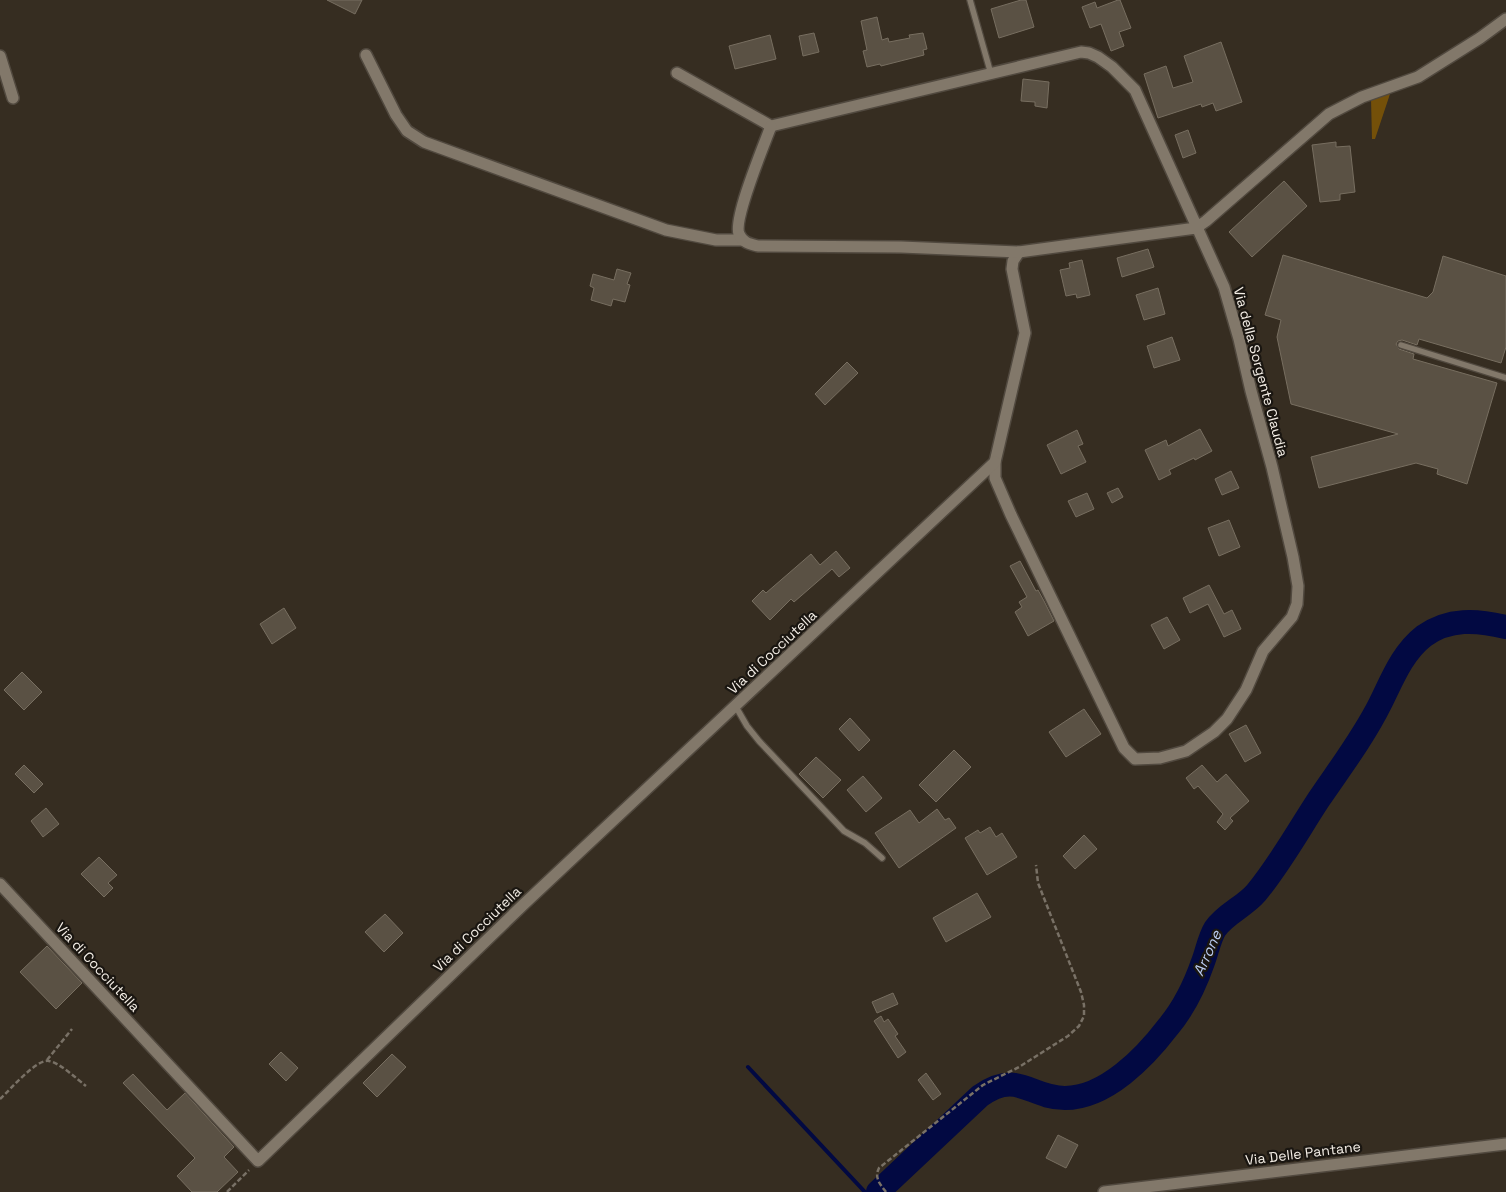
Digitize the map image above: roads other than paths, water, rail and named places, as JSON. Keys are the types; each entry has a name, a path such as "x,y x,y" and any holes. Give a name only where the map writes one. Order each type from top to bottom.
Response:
{"street":[{"path":"366,55 396,115 407,131 424,142 666,230 716,240 742,240 758,246 901,247 1019,252 1196,228 1206,222 1329,114 1362,97 1418,77 1480,38 1506,19"},
{"name":"Via della Sorgente Claudia","path":"771,126 1081,52 1089,52 1105,62 1134,90 1224,287 1238,333 1294,557 1298,586 1297,604 1290,622 1264,651 1238,705 1214,732 1200,743 1181,753 1160,758 1135,759 1124,748 1011,515 995,478 995,462"},
{"path":"0,56 13,98"},
{"path":"677,73 771,126 740,216 738,233 742,240"},
{"path":"995,462 1025,333 1012,269 1015,257 1019,252"},
{"name":"Via di Cocciutella","path":"0,884 258,1161 524,904 995,462"},
{"name":"Via Delle Pantane","path":"1104,1192 1506,1144"}],"lane":[{"path":"970,0 991,74"},
{"path":"1401,345 1506,378"},
{"path":"736,707 747,726 759,740 844,831 865,843 882,858"}],"waterway":[{"name":"Arrone","path":"878,1192 980,1096 993,1088 1014,1085 1053,1097 1080,1096 1110,1083 1136,1063 1159,1039 1184,1004 1196,979 1215,929 1224,919 1251,898 1273,871 1366,729 1398,667 1410,650 1424,636 1453,623 1474,622 1506,627"},
{"path":"748,1067 865,1192"}]}
